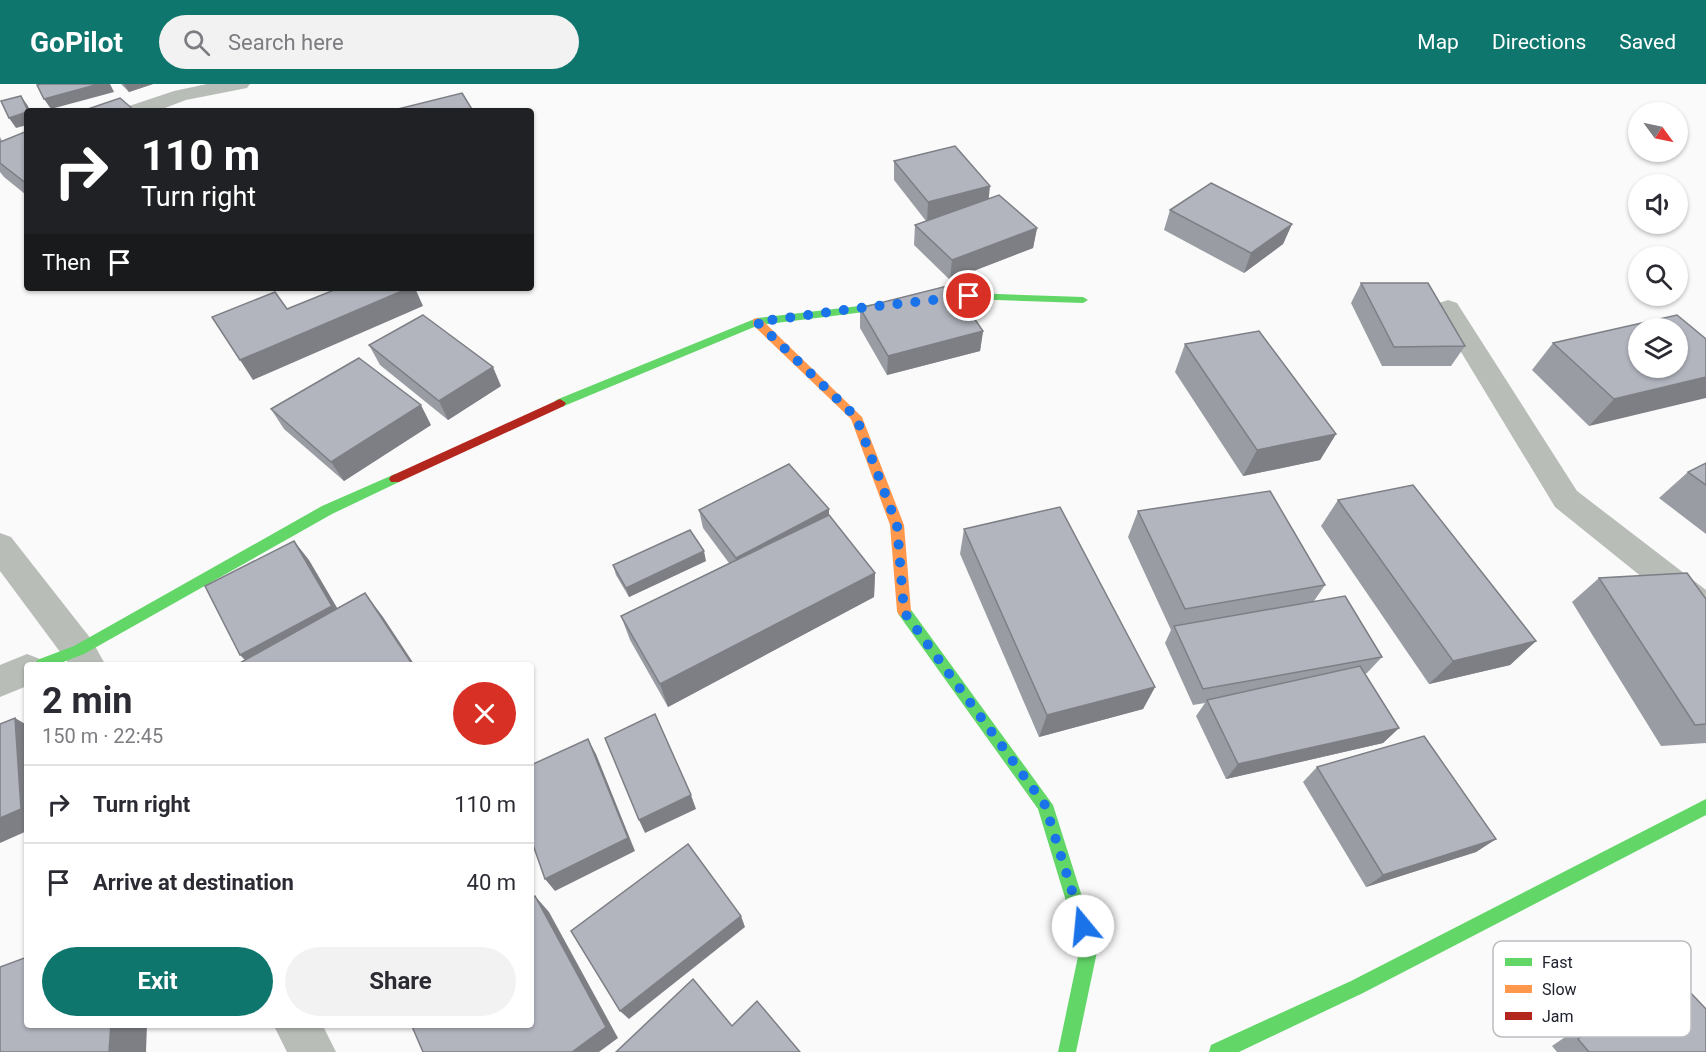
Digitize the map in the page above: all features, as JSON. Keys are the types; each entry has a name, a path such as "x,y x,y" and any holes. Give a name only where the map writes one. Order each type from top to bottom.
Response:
{"street":[{"path":"145,108 181,95 240,84"},
{"path":"54,662 84,657 327,510 559,404 757,322 969,296 1083,300"},
{"path":"1448,309 1566,499 1706,609"},
{"path":"757,322 856,417 897,525 904,612 1045,805 1089,947 1067,1052"},
{"path":"0,546 84,657"},
{"path":"0,681 24,671"},
{"path":"1218,1052 1357,987 1706,807"},
{"path":"298,1028 313,1052"}],"building":[{"path":"99,84 44,99 37,85"},
{"path":"462,93 471,108 402,108"},
{"path":"21,96 27,108 24,108 24,113 9,118 1,101"},
{"path":"120,98 132,108 91,108"},
{"path":"24,132 24,182 0,163 0,142"},
{"path":"955,146 990,186 928,202 894,161"},
{"path":"1211,183 1292,224 1251,253 1170,210"},
{"path":"999,195 1037,228 952,260 915,225"},
{"path":"1361,283 1428,283 1465,346 1394,347"},
{"path":"951,285 983,331 888,356 860,308"},
{"path":"332,291 402,291 240,360 212,317 275,292 287,309"},
{"path":"423,315 493,367 439,401 369,345"},
{"path":"1677,315 1681,318 1664,318"},
{"path":"1688,324 1706,339 1706,377 1614,399 1553,343 1628,326 1628,378 1688,378"},
{"path":"1259,331 1336,434 1257,450 1185,344"},
{"path":"359,358 421,405 331,462 271,409"},
{"path":"1706,463 1706,485 1688,472"},
{"path":"789,464 829,509 736,558 699,510"},
{"path":"1413,485 1536,641 1453,661 1338,500"},
{"path":"1270,491 1325,585 1185,609 1138,511"},
{"path":"1060,507 1155,687 1047,715 964,529"},
{"path":"829,515 875,573 660,684 621,616"},
{"path":"690,530 704,551 626,588 613,565"},
{"path":"294,541 332,606 240,655 205,586"},
{"path":"1687,573 1706,599 1706,724 1695,725 1599,578"},
{"path":"365,593 411,662 242,662"},
{"path":"1345,596 1382,657 1203,689 1174,626"},
{"path":"1360,666 1399,728 1238,764 1207,700"},
{"path":"655,714 691,795 639,820 605,738"},
{"path":"15,718 21,809 0,818 0,724"},
{"path":"1424,736 1496,839 1383,875 1317,767"},
{"path":"588,739 628,838 545,879 534,848 534,764"},
{"path":"688,844 741,916 620,1011 571,931"},
{"path":"534,897 606,1027 572,1052 423,1052 413,1028 534,1028"},
{"path":"24,958 24,1028 111,1028 109,1052 0,1052 0,967"},
{"path":"693,979 732,1026 757,1001 800,1052 616,1052"},
{"path":"1691,993 1706,1009 1706,1052 1589,1052 1578,1039 1581,1037 1691,1037"}],"traffic: fast":[{"path":"560,403 757,322 969,296 1083,300"},
{"path":"47,662 79,650 327,510 395,479"},
{"path":"904,611 1045,805 1089,947 1067,1052"},
{"path":"1218,1052 1357,987 1706,807"}],"traffic: slow":[{"path":"757,322 856,417 897,525 904,611"}],"traffic: jam":[{"path":"395,479 560,403"}],"route":[{"path":"969,296 757,322 856,417 897,525 904,612 1045,805 1083,926"}]}
